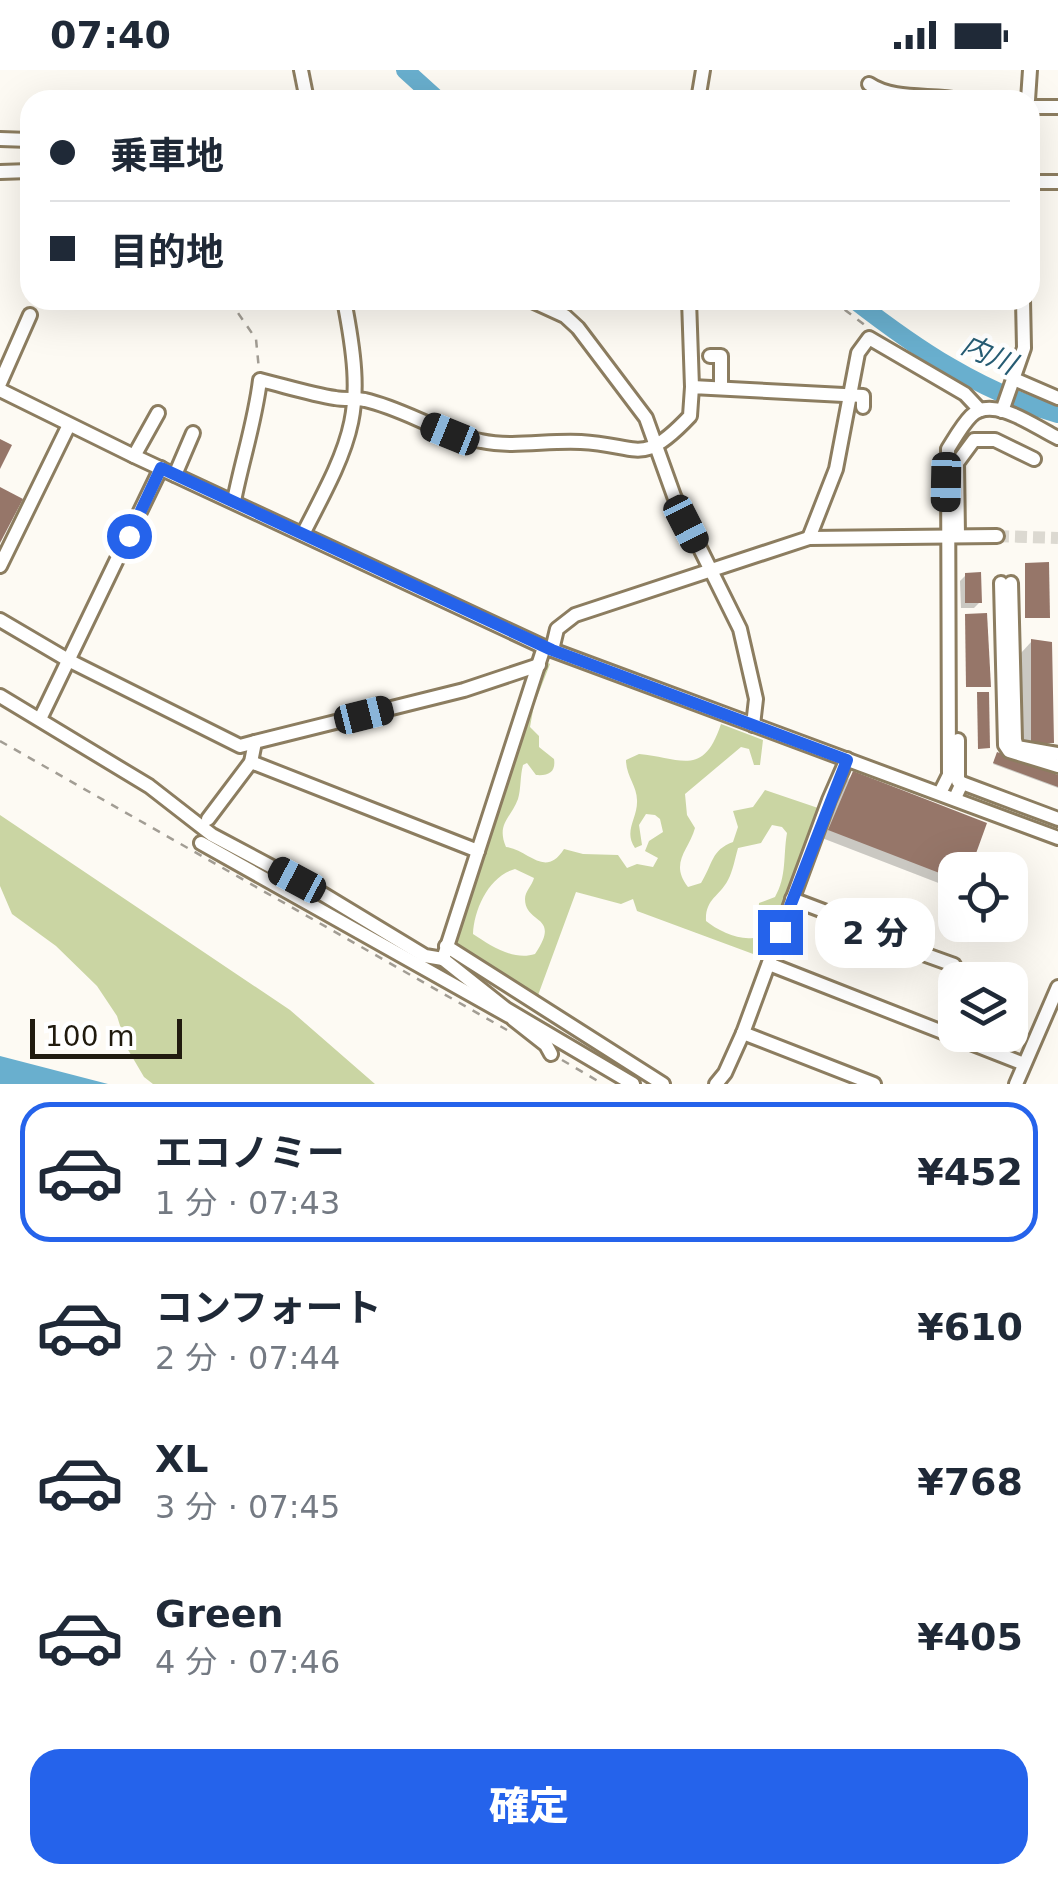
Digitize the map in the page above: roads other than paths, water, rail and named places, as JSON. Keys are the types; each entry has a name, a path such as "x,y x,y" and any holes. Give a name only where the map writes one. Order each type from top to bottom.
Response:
{"street":[{"path":"869,84 878,90"},
{"path":"303,534 345,450 357,399 346,310"},
{"path":"552,310 565,316 587,338 646,418 654,446 743,637 756,699 754,725"},
{"path":"234,502 260,380 337,399 357,399 480,442 583,442 626,451 654,446 672,436 690,416 690,310"},
{"path":"1003,408 1024,348 1023,310"},
{"path":"30,315 0,386 70,425 548,648 1058,838"},
{"path":"809,538 836,469 858,353 869,338 965,394 980,410"},
{"path":"710,356 721,356 721,388"},
{"path":"1013,382 1058,398"},
{"path":"692,387 863,396 864,407"},
{"path":"952,535 947,454 967,421 980,410 1003,408 1058,438"},
{"path":"134,456 158,413"},
{"path":"0,566 70,425"},
{"path":"40,719 168,472 194,432"},
{"path":"940,793 950,775 956,463 974,440 995,440 1034,459"},
{"path":"444,953 539,665 557,629 575,615 809,538 997,536"},
{"path":"1058,754 1026,750 1018,747 1015,740 1006,583 1005,746 1009,751 1058,766"},
{"path":"0,620 68,660 240,746 464,690 539,665"},
{"path":"0,696 150,786 212,835 321,893 425,956 444,953 663,1084"},
{"path":"958,740 958,782 1058,819"},
{"path":"208,819 251,762 255,742"},
{"path":"716,1084 744,1033 847,760"},
{"path":"251,762 478,850"},
{"path":"955,798 962,783"},
{"path":"201,842 633,1084"},
{"path":"792,900 900,940 901,946 946,962"},
{"path":"444,953 546,1045 551,1054"},
{"path":"769,964 1024,1064"},
{"path":"1016,1084 1058,987"},
{"path":"744,1033 874,1084"}],"water":[{"path":"0,1056 108,1084 0,1084"}],"waterway":[{"name":"内川","path":"405,70 427,90"},
{"name":"内川","path":"868,310 976,381 1058,414"}],"tunnel":[{"path":"997,536 1058,538"}]}
